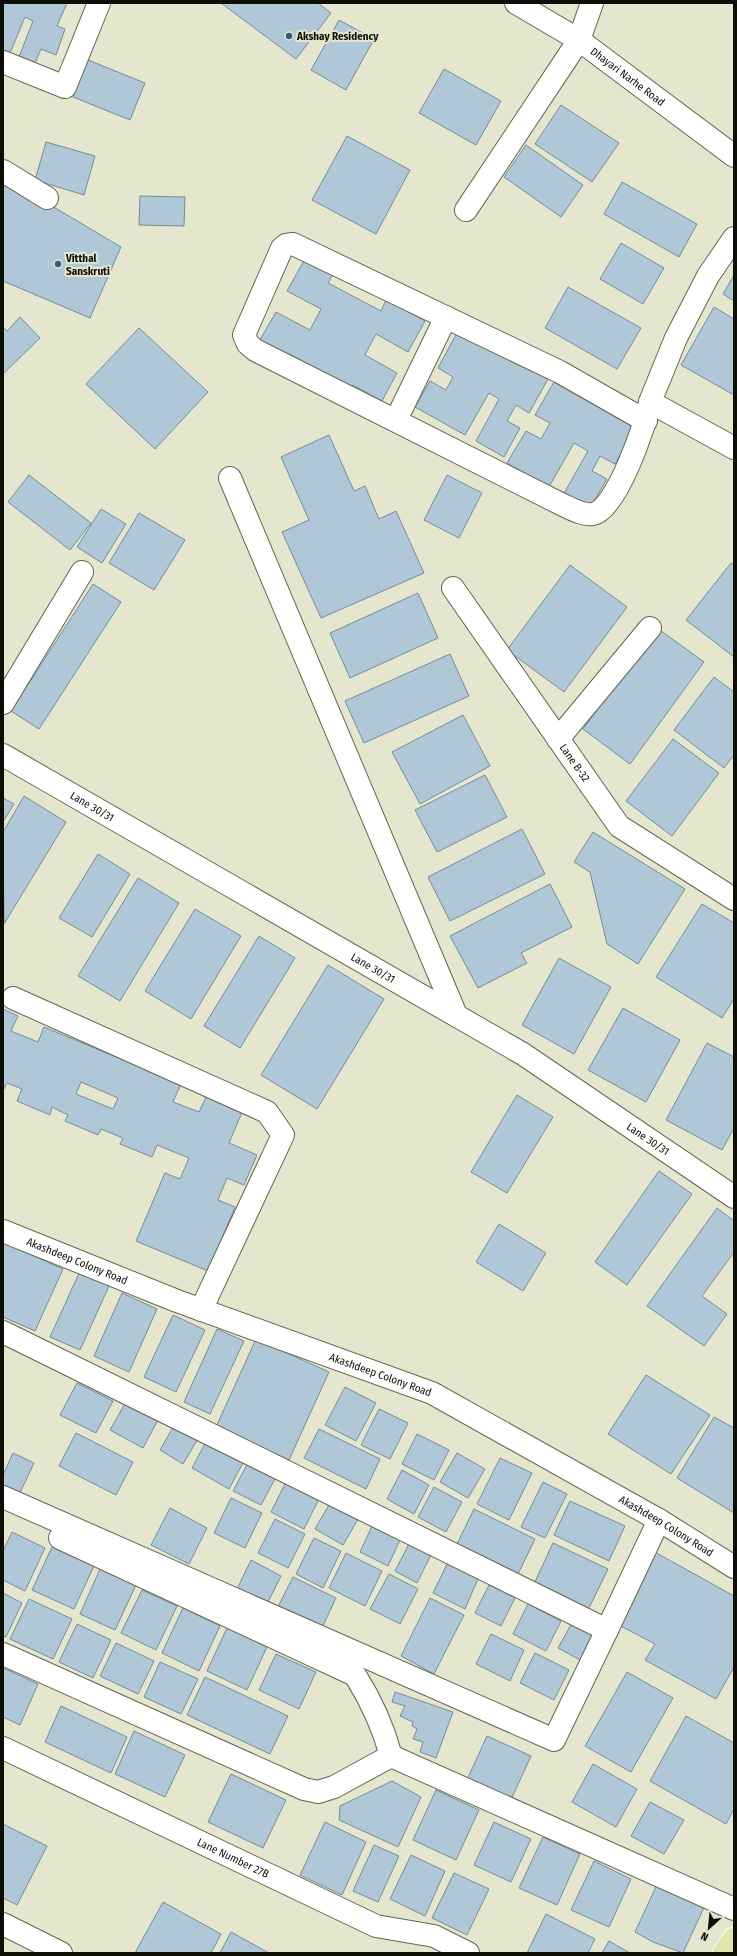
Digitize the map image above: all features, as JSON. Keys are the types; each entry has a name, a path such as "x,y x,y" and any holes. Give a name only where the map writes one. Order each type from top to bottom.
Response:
{"main road":[{"path":"724,1953 734,1939"}],"street":[{"path":"3,62 65,87 99,3"},
{"name":"Dhayari Narhe Road","path":"516,3 579,40 732,148"},
{"path":"466,210 579,40 592,3"},
{"path":"3,171 47,198"},
{"path":"734,238 708,276 676,338 648,411 628,466 610,501 603,509 593,514 579,512 561,504 255,350 248,344 244,335 282,248 286,245 293,244 560,372 648,411 734,448"},
{"path":"396,420 446,317"},
{"path":"230,478 456,1015"},
{"path":"3,703 82,572"},
{"name":"Lane B-32","path":"453,588 618,826 734,899"},
{"path":"558,739 650,628"},
{"name":"Lane 30/31","path":"3,755 523,1054 734,1197"},
{"path":"13,998 267,1112 283,1135 200,1310"},
{"name":"Akashdeep Colony Road","path":"3,1231 200,1310 432,1393 659,1520 734,1567"},
{"path":"3,1332 607,1630"},
{"path":"3,1497 554,1740 659,1520"},
{"path":"3,1511 355,1676 375,1709 384,1731 391,1756"},
{"path":"3,1654 304,1789 318,1792 334,1787 391,1756"},
{"name":"Lane Number 27B","path":"3,1748 376,1926 434,1936 468,1953"},
{"path":"391,1756 734,1909"},
{"path":"3,1924 61,1953"}],"building":[{"path":"3,3 67,3 57,26 65,29 56,55 41,49 35,63 19,57 33,21 25,17 10,53 3,50"},
{"name":"Akshay Residency","path":"221,3 318,3 331,13 296,59"},
{"path":"339,20 374,39 346,90 311,70"},
{"path":"88,60 145,83 130,120 73,97"},
{"path":"444,69 501,101 476,145 419,113"},
{"path":"561,105 619,143 592,182 535,144"},
{"path":"347,136 410,170 376,234 312,200"},
{"path":"46,142 95,156 84,195 35,180"},
{"path":"526,145 583,185 561,217 504,177"},
{"name":"Vitthal Sanskruti","path":"3,177 121,247 90,318 3,281"},
{"path":"622,182 697,224 679,257 604,214"},
{"path":"140,196 185,197 184,226 139,225"},
{"path":"621,243 664,268 643,304 600,279"},
{"path":"306,257 334,272 328,283 381,311 386,300 425,321 408,352 376,334 365,355 397,373 382,401 353,385 348,394 335,379 289,354 286,361 257,345 276,312 310,330 321,309 287,291"},
{"path":"734,275 734,301 723,294"},
{"path":"568,287 641,328 617,369 545,328"},
{"path":"714,307 734,319 734,395 681,365"},
{"path":"20,317 40,338 3,374 3,327 7,331"},
{"path":"139,328 208,392 155,449 86,384"},
{"path":"459,329 548,379 529,413 516,405 507,421 520,428 504,457 476,441 499,399 489,393 465,435 415,407 430,381 446,390 453,377 438,368"},
{"path":"554,382 635,428 615,464 600,456 592,471 607,479 589,510 563,495 588,451 574,443 549,487 507,463 526,431 541,439 550,423 535,415"},
{"path":"329,435 354,491 365,486 379,519 396,511 424,573 321,618 282,532 309,520 281,457"},
{"path":"29,475 91,523 70,550 8,502"},
{"path":"447,475 482,493 459,538 424,520"},
{"path":"101,509 126,524 102,563 77,547"},
{"path":"139,513 185,540 154,590 109,563"},
{"path":"731,563 734,565 734,657 686,620"},
{"path":"570,565 627,607 564,692 507,650"},
{"path":"93,584 121,602 39,729 11,711"},
{"path":"418,593 438,638 350,678 330,633"},
{"path":"657,628 704,662 630,764 583,729"},
{"path":"450,654 469,696 364,743 345,701"},
{"path":"714,677 734,692 734,755 724,768 674,730"},
{"path":"463,715 490,766 420,804 392,752"},
{"path":"673,739 719,773 672,836 626,801"},
{"path":"485,775 507,817 437,852 415,810"},
{"path":"24,796 66,822 4,924 3,832"},
{"path":"3,798 14,804 3,822"},
{"path":"522,829 545,874 450,921 428,877"},
{"path":"593,832 685,889 638,964 607,944 590,872 574,862"},
{"path":"98,854 130,874 92,937 59,918"},
{"path":"138,878 179,903 120,1001 78,976"},
{"path":"550,884 572,927 521,953 527,963 478,988 450,936"},
{"path":"702,904 734,923 734,999 722,1018 656,977"},
{"path":"195,909 241,936 191,1019 145,991"},
{"path":"259,936 295,958 240,1048 204,1026"},
{"path":"559,958 611,987 574,1054 522,1025"},
{"path":"328,965 384,999 317,1109 261,1075"},
{"path":"623,1008 680,1040 646,1102 588,1070"},
{"path":"3,1009 18,1016 11,1031 38,1042 44,1027 181,1084 173,1102 199,1112 207,1095 243,1110 229,1143 257,1155 244,1185 227,1178 218,1200 235,1207 208,1271 136,1241 165,1173 180,1179 189,1158 157,1145 152,1157 120,1144 123,1138 101,1129 98,1135 65,1121 68,1115 52,1107 50,1115 17,1101 22,1089 7,1083 3,1091","holes":["81,1082 118,1098 113,1109 76,1094"]},
{"path":"707,1043 734,1057 734,1128 722,1150 666,1120"},
{"path":"517,1095 553,1117 507,1193 471,1172"},
{"path":"659,1171 692,1194 627,1285 595,1262"},
{"path":"717,1208 734,1221 734,1252 702,1296 727,1314 704,1346 647,1306"},
{"path":"499,1224 546,1253 523,1291 476,1262"},
{"path":"3,1242 63,1269 35,1331 3,1317"},
{"path":"80,1271 110,1284 80,1350 50,1337"},
{"path":"122,1293 157,1309 129,1372 94,1356"},
{"path":"173,1315 205,1330 176,1392 144,1377"},
{"path":"217,1329 244,1341 210,1414 184,1402"},
{"path":"256,1339 329,1372 289,1460 216,1427"},
{"path":"646,1375 710,1415 671,1474 608,1434"},
{"path":"77,1383 113,1401 96,1433 60,1415"},
{"path":"345,1387 376,1403 356,1441 325,1425"},
{"path":"127,1400 159,1418 143,1448 110,1430"},
{"path":"379,1409 408,1423 390,1459 361,1445"},
{"path":"714,1417 734,1428 734,1513 677,1478"},
{"path":"175,1424 199,1437 183,1464 160,1450"},
{"path":"319,1429 380,1459 366,1489 304,1458"},
{"path":"76,1433 133,1462 116,1495 59,1466"},
{"path":"417,1434 449,1450 434,1480 402,1464"},
{"path":"208,1438 245,1459 229,1489 192,1468"},
{"path":"13,1453 34,1463 18,1497 3,1490 3,1475"},
{"path":"457,1453 485,1469 468,1498 440,1482"},
{"path":"500,1458 532,1473 509,1520 477,1504"},
{"path":"249,1461 277,1475 261,1505 233,1491"},
{"path":"402,1470 429,1485 414,1514 387,1499"},
{"path":"288,1478 321,1495 304,1529 271,1512"},
{"path":"543,1482 567,1494 545,1538 521,1527"},
{"path":"434,1487 462,1502 446,1532 418,1517"},
{"path":"231,1498 262,1513 245,1548 214,1533"},
{"path":"333,1498 361,1514 343,1545 315,1529"},
{"path":"570,1501 625,1526 609,1561 554,1535"},
{"path":"170,1508 207,1528 189,1564 151,1545"},
{"path":"474,1509 535,1539 517,1576 456,1546"},
{"path":"275,1519 305,1534 288,1568 258,1553"},
{"path":"372,1526 400,1540 388,1566 360,1552"},
{"path":"12,1532 45,1548 25,1591 3,1580 3,1551"},
{"path":"314,1538 341,1551 323,1588 296,1574"},
{"path":"411,1540 433,1551 417,1583 395,1571"},
{"path":"553,1543 608,1569 587,1612 533,1586"},
{"path":"52,1547 94,1566 74,1609 32,1590"},
{"path":"653,1551 734,1596 734,1667 716,1699 645,1660 655,1644 613,1622"},
{"path":"346,1553 382,1571 365,1606 329,1588"},
{"path":"251,1560 281,1576 267,1604 237,1589"},
{"path":"447,1564 478,1579 465,1609 433,1593"},
{"path":"100,1569 136,1585 115,1630 80,1614"},
{"path":"389,1574 418,1589 400,1624 370,1609"},
{"path":"293,1577 336,1598 321,1630 277,1609"},
{"path":"489,1585 515,1598 501,1626 475,1613"},
{"path":"142,1590 177,1606 156,1650 121,1633"},
{"path":"3,1593 22,1603 6,1637 3,1636"},
{"path":"430,1598 464,1615 434,1674 401,1656"},
{"path":"29,1599 72,1619 53,1659 10,1639"},
{"path":"528,1604 561,1621 546,1651 513,1634"},
{"path":"183,1608 220,1626 199,1671 162,1653"},
{"path":"573,1621 597,1634 582,1661 558,1648"},
{"path":"77,1624 111,1640 93,1678 59,1662"},
{"path":"227,1628 267,1647 247,1690 207,1671"},
{"path":"491,1634 524,1650 510,1681 476,1664"},
{"path":"116,1643 154,1661 138,1694 100,1676"},
{"path":"535,1653 569,1670 554,1700 520,1683"},
{"path":"276,1654 316,1672 299,1709 259,1690"},
{"path":"160,1662 198,1679 181,1714 144,1697"},
{"path":"3,1668 38,1684 20,1725 3,1717"},
{"path":"627,1672 673,1698 631,1772 585,1746"},
{"path":"205,1677 288,1716 270,1754 187,1715"},
{"path":"395,1692 453,1712 436,1758 420,1752 423,1742 413,1739 417,1729 412,1726 413,1722 400,1716 405,1706 392,1702"},
{"path":"61,1706 127,1737 111,1773 45,1742"},
{"path":"686,1716 734,1743 734,1809 726,1824 650,1781"},
{"path":"134,1731 185,1755 165,1797 115,1774"},
{"path":"487,1736 531,1756 510,1802 466,1782"},
{"path":"593,1764 637,1789 616,1827 572,1802"},
{"path":"231,1774 286,1800 263,1848 208,1822"},
{"path":"392,1781 421,1797 398,1847 339,1820 340,1806"},
{"path":"436,1790 479,1810 456,1860 413,1840"},
{"path":"650,1802 684,1820 664,1854 631,1836"},
{"path":"325,1822 366,1842 342,1895 300,1875"},
{"path":"494,1822 531,1839 511,1882 474,1865"},
{"path":"3,1824 47,1846 17,1905 3,1898"},
{"path":"543,1837 580,1854 557,1905 519,1888"},
{"path":"374,1845 399,1856 378,1902 353,1891"},
{"path":"411,1855 445,1871 425,1916 390,1899"},
{"path":"594,1861 631,1879 609,1927 571,1910"},
{"path":"454,1873 489,1889 467,1935 432,1918"},
{"path":"660,1878 707,1901 683,1953 653,1942 635,1932"},
{"path":"163,1902 221,1934 211,1953 135,1953"},
{"path":"546,1914 595,1939 588,1953 527,1953"},
{"path":"231,1932 269,1953 220,1953"},
{"path":"609,1941 630,1953 602,1953"}],"place":[{"name":"Akshay Residency","path":"289,36"},
{"name":"Vitthal Sanskruti","path":"58,264"}]}
